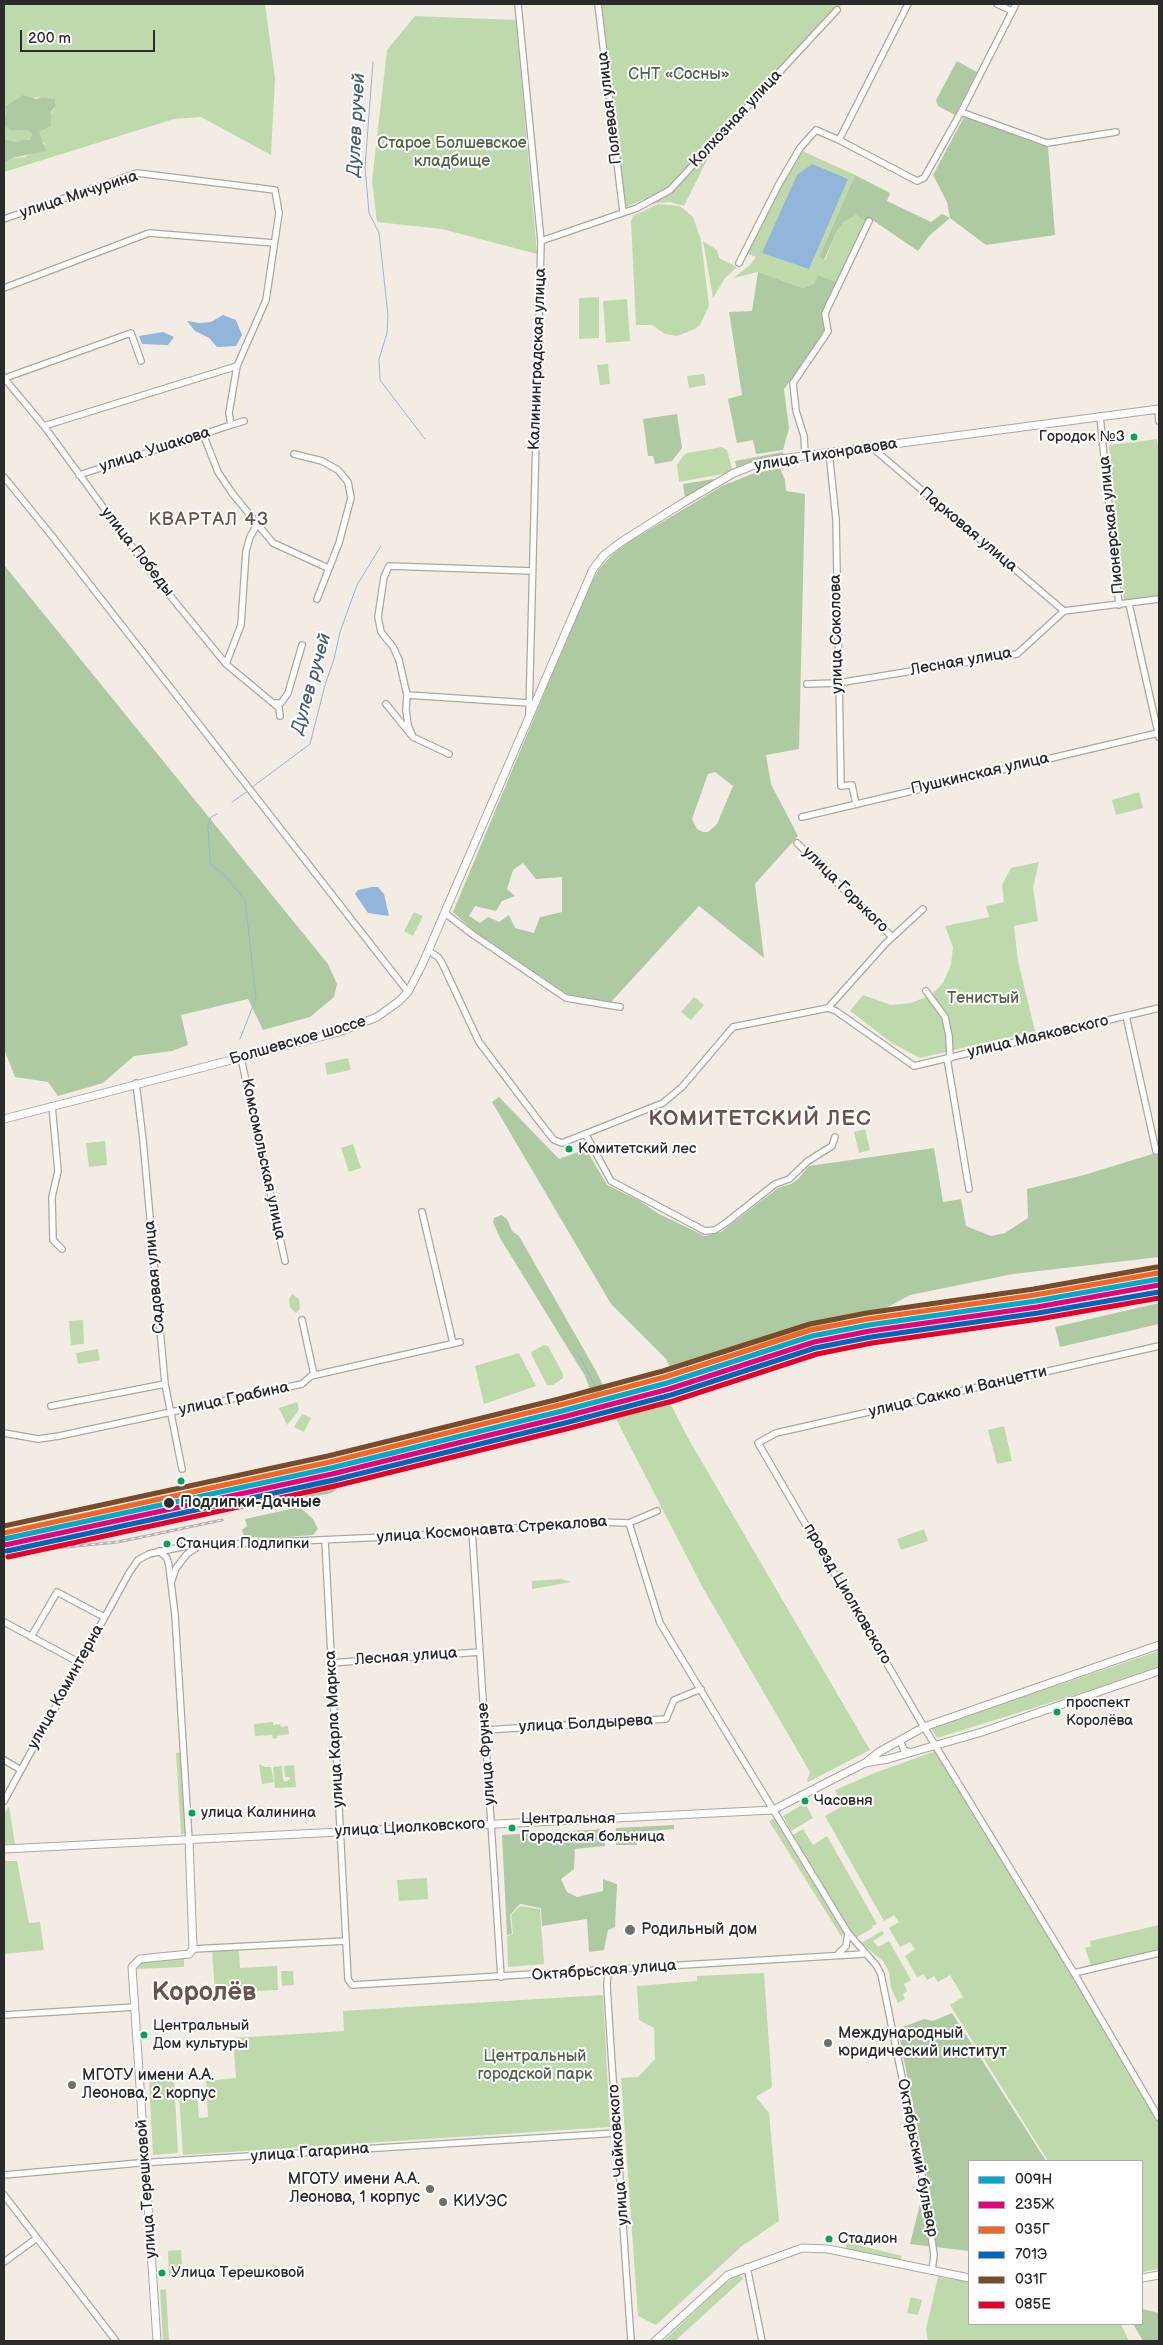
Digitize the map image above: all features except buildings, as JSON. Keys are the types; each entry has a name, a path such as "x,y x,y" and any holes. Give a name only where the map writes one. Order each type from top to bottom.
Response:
{"main road":[{"name":"улица Тихонравова","path":"529,716 593,568 621,542 734,473 757,464 805,455 1158,409"},
{"name":"Болшевское шоссе","path":"4,1119 136,1083 339,1032 365,1023 388,1010 408,992 429,951 529,716"},
{"path":"863,1764 924,1727 1159,1646"},
{"path":"863,1764 888,1759 985,1731 1159,1671"},
{"name":"улица Циолковского","path":"4,1849 773,1810 863,1764"},
{"path":"189,1840 191,1952"},
{"name":"улица Терешковой","path":"157,2341 132,1967 140,1959 191,1952"},
{"path":"655,2341 728,2274 802,2248 814,2248 968,2278"},
{"path":"1143,2278 1159,2275"}],"street":[{"name":"Калининградская улица","path":"518,4 541,241 529,716"},
{"name":"Полевая улица","path":"598,4 623,212"},
{"path":"839,140 908,4"},
{"path":"997,4 1012,11"},
{"path":"739,263 778,184 800,148 816,130 917,180 927,176 1016,4"},
{"name":"Колхозная улица","path":"541,241 637,208 670,190 836,10"},
{"path":"961,112 1048,143 1116,132"},
{"name":"улица Мичурина","path":"4,220 138,173 275,190 280,213 274,242"},
{"path":"805,455 804,436 794,404 793,383 828,331 825,314 869,221"},
{"path":"4,288 149,233 274,242 266,300 237,366 229,413 231,425"},
{"path":"4,378 131,333 141,360"},
{"path":"44,426 237,366"},
{"name":"улица Победы","path":"4,378 44,426 150,570 226,664 279,708 280,716"},
{"path":"1158,409 1159,421"},
{"name":"Пионерская улица","path":"1100,416 1120,605"},
{"name":"улица Ушакова","path":"79,475 244,421"},
{"path":"204,434 218,472 257,525 273,543 328,568"},
{"name":"Парковая улица","path":"874,446 876,451 1064,611"},
{"name":"улица Соколова","path":"829,452 836,519 841,786 852,785 856,804"},
{"path":"294,454 322,461 338,470 348,482 351,498 339,544 317,599"},
{"path":"4,477 408,992"},
{"path":"226,664 242,625 246,551 250,537 257,525"},
{"path":"413,737 406,710 407,695 400,660 393,647 381,632 378,617 384,576 390,566 532,571"},
{"path":"1064,611 1159,599"},
{"name":"Пионерская улица","path":"1128,604 1158,732"},
{"name":"Лесная улица","path":"807,684 838,683 1017,654 1064,611"},
{"path":"273,703 281,703 288,693 302,645"},
{"path":"530,684 535,690 543,684"},
{"path":"407,695 529,702"},
{"path":"386,704 403,728 413,737 449,754"},
{"name":"Пушкинская улица","path":"802,817 1158,732"},
{"name":"улица Горького","path":"797,843 892,937"},
{"path":"429,951 438,957 442,963 479,1042 554,1140 564,1143 632,1117 672,1097 733,1027 828,1008 892,937 922,909"},
{"path":"445,913 472,934 566,998 620,1007"},
{"path":"926,991 945,1017 950,1036 948,1058 969,1189"},
{"name":"улица Маяковского","path":"828,1008 836,1011 916,1066 1159,1008"},
{"path":"1126,1016 1156,1150"},
{"name":"Комсомольская улица","path":"241,1058 285,1261"},
{"name":"Садовая улица","path":"136,1083 145,1156 165,1384 182,1469"},
{"path":"52,1106 58,1171 52,1197 53,1240 62,1249"},
{"path":"586,1135 611,1181 705,1231 715,1230 728,1222 776,1184 789,1179 808,1160 829,1149 835,1137"},
{"path":"422,1212 453,1343"},
{"path":"302,1320 314,1375"},
{"name":"улица Грабина","path":"4,1433 38,1439 170,1413 302,1384 314,1375 460,1342"},
{"name":"улица Сакко и Ванцетти","path":"758,1443 776,1433 1159,1346"},
{"path":"51,1406 165,1384"},
{"name":"проезд Циолковского","path":"758,1443 924,1727 936,1744"},
{"name":"улица Космонавта Стрекалова","path":"199,1546 325,1540 597,1522 629,1523 657,1511"},
{"name":"Октябрьский бульвар","path":"629,1523 657,1617 848,1933 864,1954 876,1965 881,1974 924,2186 934,2255 932,2272"},
{"name":"улица Фрунзе","path":"472,1530 502,1977"},
{"name":"улица Карла Маркса","path":"325,1540 348,1978"},
{"path":"186,1546 186,1554"},
{"name":"улица Коминтерна","path":"4,1801 104,1617 138,1560 159,1551 186,1546 199,1546"},
{"path":"171,1587 176,1568 186,1554 199,1546"},
{"path":"159,1551 167,1558 171,1587 184,1740 189,1840"},
{"path":"31,1637 57,1592 104,1617"},
{"path":"4,1622 80,1663"},
{"name":"Лесная улица","path":"332,1662 480,1652"},
{"name":"улица Болдырева","path":"485,1730 666,1720 674,1700 701,1689"},
{"path":"900,1740 904,1750 910,1752"},
{"path":"936,1744 1159,2118"},
{"path":"4,1760 21,1770"},
{"path":"833,1956 844,1950 848,1942 848,1933"},
{"path":"191,1952 346,1941"},
{"path":"1074,1973 1159,1953"},
{"name":"Октябрьская улица","path":"348,1978 352,1985 864,1954"},
{"name":"улица Чайковского","path":"608,1970 607,1986 631,2341"},
{"path":"4,2015 135,2007"},
{"name":"улица Гагарина","path":"4,2175 145,2163 617,2133"},
{"path":"4,2195 116,2341"},
{"path":"4,2262 37,2238"},
{"path":"748,2267 762,2341"}],"green space":[{"path":"4,4 265,4 275,78 271,155 201,117 174,119 4,172 4,163 12,158 25,157 45,144 40,139 39,132 56,106 55,100 42,97 17,99 4,119"},
{"name":"СНТ «Сосны»","path":"600,4 843,4 832,12 667,189 624,208"},
{"name":"Старое Болшевское кладбище","path":"415,16 516,20 537,254 442,229 377,222 372,181 387,50"},
{"path":"957,61 977,72 955,115 938,106 936,100"},
{"path":"23,95 36,99 42,97 55,99 56,106 51,112 51,126 39,132 46,151 12,158 4,163 4,139 17,142 23,139 30,140 32,134 26,130 11,131 4,126 4,119 7,113 6,106"},
{"path":"964,117 1048,147 1055,235 986,245 950,218 947,202 933,175"},
{"path":"4,126 11,131 26,130 32,134 30,140 23,139 17,142 4,139"},
{"path":"712,150 684,206 670,202 649,204 672,192"},
{"path":"800,150 855,175 819,257 825,260 837,231 844,222 856,215 867,223 837,283 815,283 803,288 758,272 733,278 750,265 756,257 746,253"},
{"path":"855,175 890,193 887,201 931,222 942,214 950,218 929,236 918,251 871,219 867,223 856,215 844,222 837,231 824,260 819,257"},
{"path":"658,204 680,206 693,217 701,240 709,306 700,325 677,336 665,334 652,325 636,325 631,221 633,216"},
{"path":"703,241 717,250 719,258 737,267 725,278 713,298"},
{"path":"758,272 803,288 815,283 818,275 837,283 822,315 825,334 784,389 789,428 783,450 756,454 753,440 737,443 728,399 742,395 729,312 752,311"},
{"path":"599,297 599,338 579,339 579,298"},
{"path":"627,299 630,341 606,343 603,301"},
{"path":"608,364 610,384 600,385 597,365"},
{"path":"704,374 706,385 689,388 687,376"},
{"path":"677,414 682,448 672,461 655,464 653,456 648,456 643,419"},
{"path":"1157,439 1159,455 1159,597 1124,601 1109,445"},
{"path":"722,447 727,450 733,472 679,482 677,465 683,456 687,453"},
{"path":"783,452 784,456 737,469 735,461"},
{"path":"780,468 785,480 786,491 805,494 799,749 766,755 771,784 798,836 755,884 764,958 699,906 611,1002 567,994 474,931 453,912 589,586 599,569 614,553 629,542 722,486 752,474","holes":["715,772 733,786 717,824 708,832 703,832 697,829 692,819 708,774","523,863 536,879 562,877 562,912 540,917 534,933 515,928 509,915 499,922 488,917 480,923 469,916 475,906 496,911 502,901 515,896 507,889 513,870"]},
{"path":"717,480 685,498 683,484"},
{"path":"4,565 328,964 337,984 334,997 310,1017 263,1030 248,999 181,1015 188,1045 172,1051 134,1056 103,1083 58,1096 48,1082 15,1077 4,1049"},
{"path":"1139,792 1143,808 1116,815 1112,800"},
{"name":"Тенистый","path":"1039,862 1033,888 1038,921 1014,926 1018,961 1035,1031 920,1058 892,1043 850,1011 863,995 891,1005 911,1003 931,995 943,983 951,965 953,947 945,926 989,917 986,906 1004,902 1002,885 1011,868"},
{"path":"414,912 423,916 413,936 404,931"},
{"path":"694,997 704,1005 691,1020 681,1012"},
{"path":"348,1058 351,1070 327,1075 325,1063"},
{"name":"Комитетский лес","path":"499,1097 559,1159 586,1149 607,1185 638,1200 659,1214 705,1236 721,1232 778,1188 791,1184 799,1178 809,1166 934,1148 943,1202 961,1199 966,1226 991,1236 1005,1233 1028,1218 1027,1189 1084,1175 1159,1152 1159,1257 1013,1274 910,1295 886,1308 671,1369 666,1359 611,1304 492,1102"},
{"path":"865,1129 870,1150 859,1153 854,1132"},
{"path":"105,1141 107,1165 89,1167 86,1143"},
{"path":"353,1144 361,1168 349,1172 341,1148"},
{"path":"501,1215 507,1219 512,1231 519,1236 596,1371 604,1387 599,1396 593,1397 585,1376 500,1238 493,1222 494,1218"},
{"path":"292,1294 299,1299 300,1309 296,1313 290,1307 289,1299"},
{"path":"1159,1303 1159,1324 1060,1347 1055,1327"},
{"path":"83,1320 84,1344 71,1345 69,1321"},
{"path":"544,1345 548,1346 563,1374 563,1378 553,1385 547,1385 531,1352"},
{"path":"98,1349 100,1360 78,1364 76,1353"},
{"path":"519,1353 536,1386 484,1404 475,1366"},
{"path":"668,1399 688,1438 870,1750 808,1782 810,1772 703,1588 613,1413"},
{"path":"297,1402 299,1410 287,1425 279,1408"},
{"path":"302,1414 311,1418 304,1432 294,1427"},
{"path":"1004,1426 1012,1461 997,1464 988,1430"},
{"path":"335,1478 339,1486 332,1493 307,1498 301,1492 307,1483 319,1479"},
{"path":"300,1507 313,1519 318,1529 313,1535 274,1538 244,1537 242,1530 247,1526 245,1519"},
{"path":"924,1529 928,1541 901,1550 897,1539"},
{"path":"561,1579 572,1582 532,1589 532,1581"},
{"path":"1159,1651 1159,1666 1091,1690 937,1738 931,1728"},
{"path":"273,1722 273,1725 288,1726 289,1734 277,1736 277,1738 273,1739 272,1735 255,1736 254,1724"},
{"path":"936,1751 1083,1992 1159,2125 1159,2269 1143,2272 1143,2160 1047,2160 950,2005 963,1997 950,1975 938,1982 934,1976 927,1980 924,1974 917,1977 905,1956 915,1949 910,1942 900,1947 889,1928 899,1922 894,1915 884,1921 825,1816 843,1806 835,1790 877,1772"},
{"path":"183,1752 187,1833 181,1834 176,1753"},
{"path":"259,1764 271,1767 274,1782 262,1784"},
{"path":"294,1765 296,1787 275,1788 273,1767 282,1766 285,1782 290,1779 285,1777 284,1766"},
{"path":"805,1803 813,1818 791,1831 783,1816"},
{"path":"9,1806 15,1844 4,1844 4,1814"},
{"path":"776,1817 846,1933 841,1936 769,1821"},
{"path":"674,1825 674,1829 637,1832 637,1845 616,1845 616,1828"},
{"path":"604,1829 605,1846 575,1849 574,1869 561,1879 567,1892 577,1897 603,1891 603,1879 617,1884 615,1927 608,1930 604,1950 589,1952 587,1919 542,1926 541,1908 520,1904 510,1915 512,1934 507,1935 502,1835"},
{"path":"803,1829 813,1845 827,1836 877,1924 872,1926 873,1928 855,1938 793,1835"},
{"path":"4,1861 17,1861 29,1923 40,1922 44,1950 4,1954"},
{"path":"427,1878 428,1899 399,1901 397,1880"},
{"path":"520,1906 540,1909 544,1964 508,1967 507,1936 513,1934 511,1915"},
{"path":"1159,1925 1159,1952 1091,1966 1085,1948 1091,1946 1090,1941"},
{"path":"882,1931 884,1934 873,1941 878,1947 889,1941 911,1980 904,1984 907,1991 903,1994 905,1999 898,2003 891,1988 889,1972 883,1961 861,1943"},
{"path":"227,1948 227,1951 239,1951 240,1968 277,1966 278,1990 215,1993 212,1949"},
{"path":"184,1956 184,1967 136,1969 138,1962"},
{"path":"281,1971 293,1971 294,1985 282,1986"},
{"path":"764,1973 772,2087 756,2097 769,2113 779,2221 742,2246 656,2325 638,2316 621,2078 638,2077 655,2059 654,2028 639,2020 637,1986 697,1981 697,1976"},
{"name":"Центральный городской парк","path":"603,1995 610,2127 183,2155 179,2095 197,2094 199,2118 208,2117 206,2081 236,2078 233,2038 344,2031 343,2011"},
{"path":"952,2013 1045,2160 968,2160 968,2251 910,2244 920,2204 931,2198 898,2029 924,2019 933,2021"},
{"path":"174,2079 178,2153 153,2155 149,2081"},
{"path":"846,2242 902,2256 900,2261 846,2249"},
{"path":"181,2250 183,2275 169,2276 168,2251"},
{"path":"737,2275 744,2278 675,2341 663,2341 722,2286"},
{"path":"938,2277 968,2282 968,2325 1121,2325 1129,2341 928,2341 926,2329"},
{"path":"166,2289 169,2341 163,2341 160,2290"},
{"path":"911,2297 922,2300 918,2315 907,2313"},
{"path":"1143,2309 1159,2313 1159,2341 1143,2341 1134,2325 1143,2325"}],"water":[{"path":"812,164 848,179 809,269 762,253 797,175"},
{"path":"223,315 236,320 242,335 236,346 217,347 209,338 195,331 187,321 211,322"},
{"path":"163,332 174,337 168,345 142,344 139,336"},
{"path":"378,887 384,894 389,916 368,913 355,894 358,890"}],"waterway":[{"name":"Дулев ручей","path":"373,62 365,167 369,213 379,233 388,315 387,333 379,359 380,380 425,439"},
{"name":"Дулев ручей","path":"251,788 310,744 340,632 357,585 381,546"},
{"name":"Дулев ручей","path":"232,802 248,791"},
{"name":"Дулев ручей","path":"217,814 211,817 208,825 210,863 226,877 245,900 256,998 240,1039"},
{"path":"578,1354 601,1396"}],"railway":[{"path":"331,1468 398,1453"},
{"path":"4,1556 46,1549 118,1542 222,1520"}],"transit line":[{"name":"031Г","path":"4,1526 328,1456 559,1399 663,1371 810,1324 867,1313 1034,1289 1157,1267"},
{"name":"035Г","path":"4,1533 330,1462 560,1405 665,1377 811,1330 868,1319 1035,1295 1158,1273"},
{"name":"009Н","path":"4,1539 331,1468 562,1411 667,1383 812,1336 869,1325 1036,1301 1159,1279"},
{"name":"235Ж","path":"5,1545 332,1474 563,1417 669,1389 814,1342 870,1331 1037,1307 1159,1285"},
{"name":"701Э","path":"7,1551 334,1480 565,1423 671,1395 815,1348 871,1337 1038,1313 1159,1292"},
{"name":"085Е","path":"8,1557 335,1486 566,1429 673,1401 817,1354 872,1343 1039,1319 1159,1298"}],"place":[{"name":"Городок №3","path":"1134,437"},
{"name":"Комитетский лес","path":"569,1149"},
{"name":"Подлипки-Дачные","path":"169,1503"},
{"name":"Станция Подлипки","path":"167,1544"},
{"name":"проспект Королёва","path":"1057,1712"},
{"name":"Часовня","path":"805,1801"},
{"name":"улица Калинина","path":"192,1813"},
{"name":"Центральная Городская больница","path":"512,1828"},
{"name":"Родильный дом","path":"630,1930"},
{"name":"Центральный Дом культуры","path":"144,2035"},
{"name":"Международный юридический институт","path":"828,2043"},
{"name":"МГОТУ имени А.А. Леонова, 2 корпус","path":"72,2085"},
{"name":"МГОТУ имени А.А. Леонова, 1 корпус","path":"430,2189"},
{"name":"КИУЭС","path":"443,2202"},
{"name":"Стадион","path":"829,2239"},
{"name":"Улица Терешковой","path":"162,2273"}],"district":[{"name":"КВАРТАЛ 43","path":"209,520"},
{"name":"КОМИТЕТСКИЙ ЛЕС","path":"760,1120"},
{"name":"Королёв","path":"204,1993"}]}
